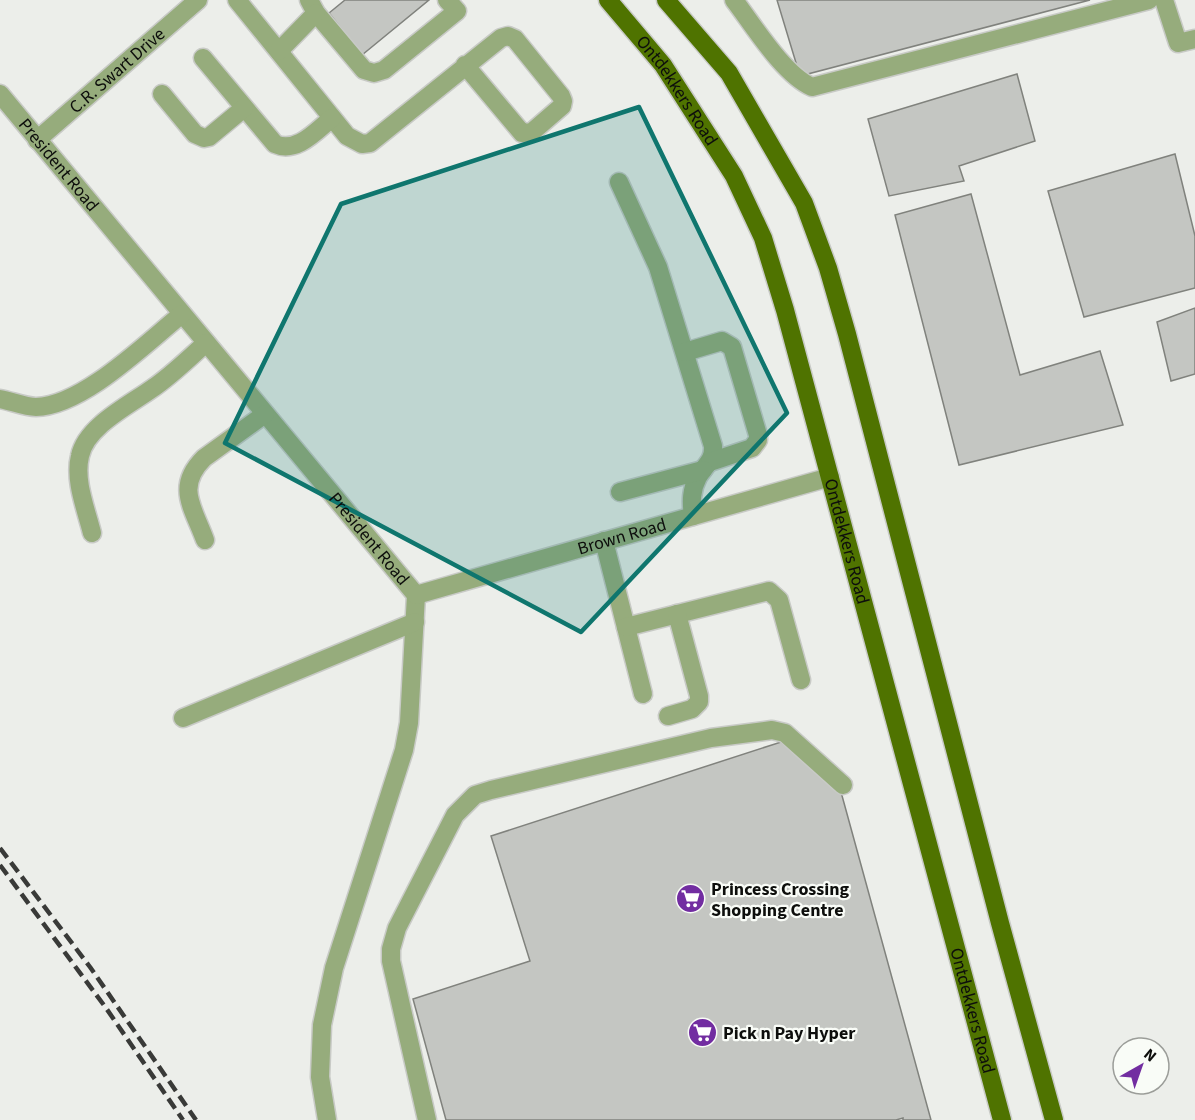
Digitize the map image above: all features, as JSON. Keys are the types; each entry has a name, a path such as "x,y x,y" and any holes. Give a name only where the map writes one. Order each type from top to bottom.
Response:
{"main road":[{"name":"Ontdekkers Road","path":"609,0 663,65 734,176 763,238 785,310 1002,1120"},
{"path":"666,0 729,74 804,203 828,267 1054,1120"}],"street":[{"name":"C.R. Swart Drive","path":"37,141 198,0"},
{"path":"237,0 347,136 362,144 370,142 465,65 501,38 508,36 515,39 561,96 562,106 532,132 522,133 465,65"},
{"path":"734,0 789,70 802,83 812,87 1149,0"},
{"path":"1164,0 1178,43 1195,39"},
{"path":"279,51 312,6 364,70 374,73 384,70 454,4"},
{"path":"203,58 271,141 281,147 301,143 332,118"},
{"name":"President Road","path":"0,94 416,595 409,723 404,750 334,968 322,1025 320,1077 327,1120"},
{"path":"162,94 195,134 204,138 244,108"},
{"path":"619,182 658,267 713,446 713,454 692,494 693,516"},
{"path":"0,399 34,407 70,398 107,375 182,314"},
{"path":"620,492 706,466 752,448 758,440 732,347 722,341 685,352"},
{"path":"92,533 79,479 80,455 86,443 95,430 118,411 155,387 206,343"},
{"path":"205,540 187,490 195,467 265,414"},
{"name":"Brown Road","path":"416,595 830,477"},
{"path":"604,542 643,694"},
{"path":"626,627 768,591 779,600 801,680"},
{"path":"668,716 692,709 699,702 677,614"},
{"path":"183,718 415,622"},
{"path":"427,1120 391,961 391,949 397,928 455,815 475,795 491,789 711,738 772,730 785,733 843,785"}],"highlighted area":[{"path":"639,107 787,413 581,632 225,443 341,204"}],"building":[{"path":"345,0 429,0 362,55 329,13"},
{"path":"777,0 1090,0 800,76"},
{"path":"1017,74 1035,141 959,166 964,181 889,196 868,119"},
{"path":"1175,154 1195,236 1195,288 1084,317 1048,191"},
{"path":"971,194 1020,375 1100,351 1123,425 959,465 895,215"},
{"path":"1195,308 1195,374 1171,381 1157,322"},
{"name":"Princess Crossing Shopping Centre","path":"781,742 841,792 931,1120 903,1120 903,1118 896,1120 446,1120 413,999 530,961 491,836"}],"railway":[{"path":"0,848 90,967 196,1120"},
{"path":"0,865 106,1008 183,1120"}],"place":[{"name":"Princess Crossing Shopping Centre","path":"690,899"},
{"name":"Pick n Pay Hyper","path":"702,1033"}]}
